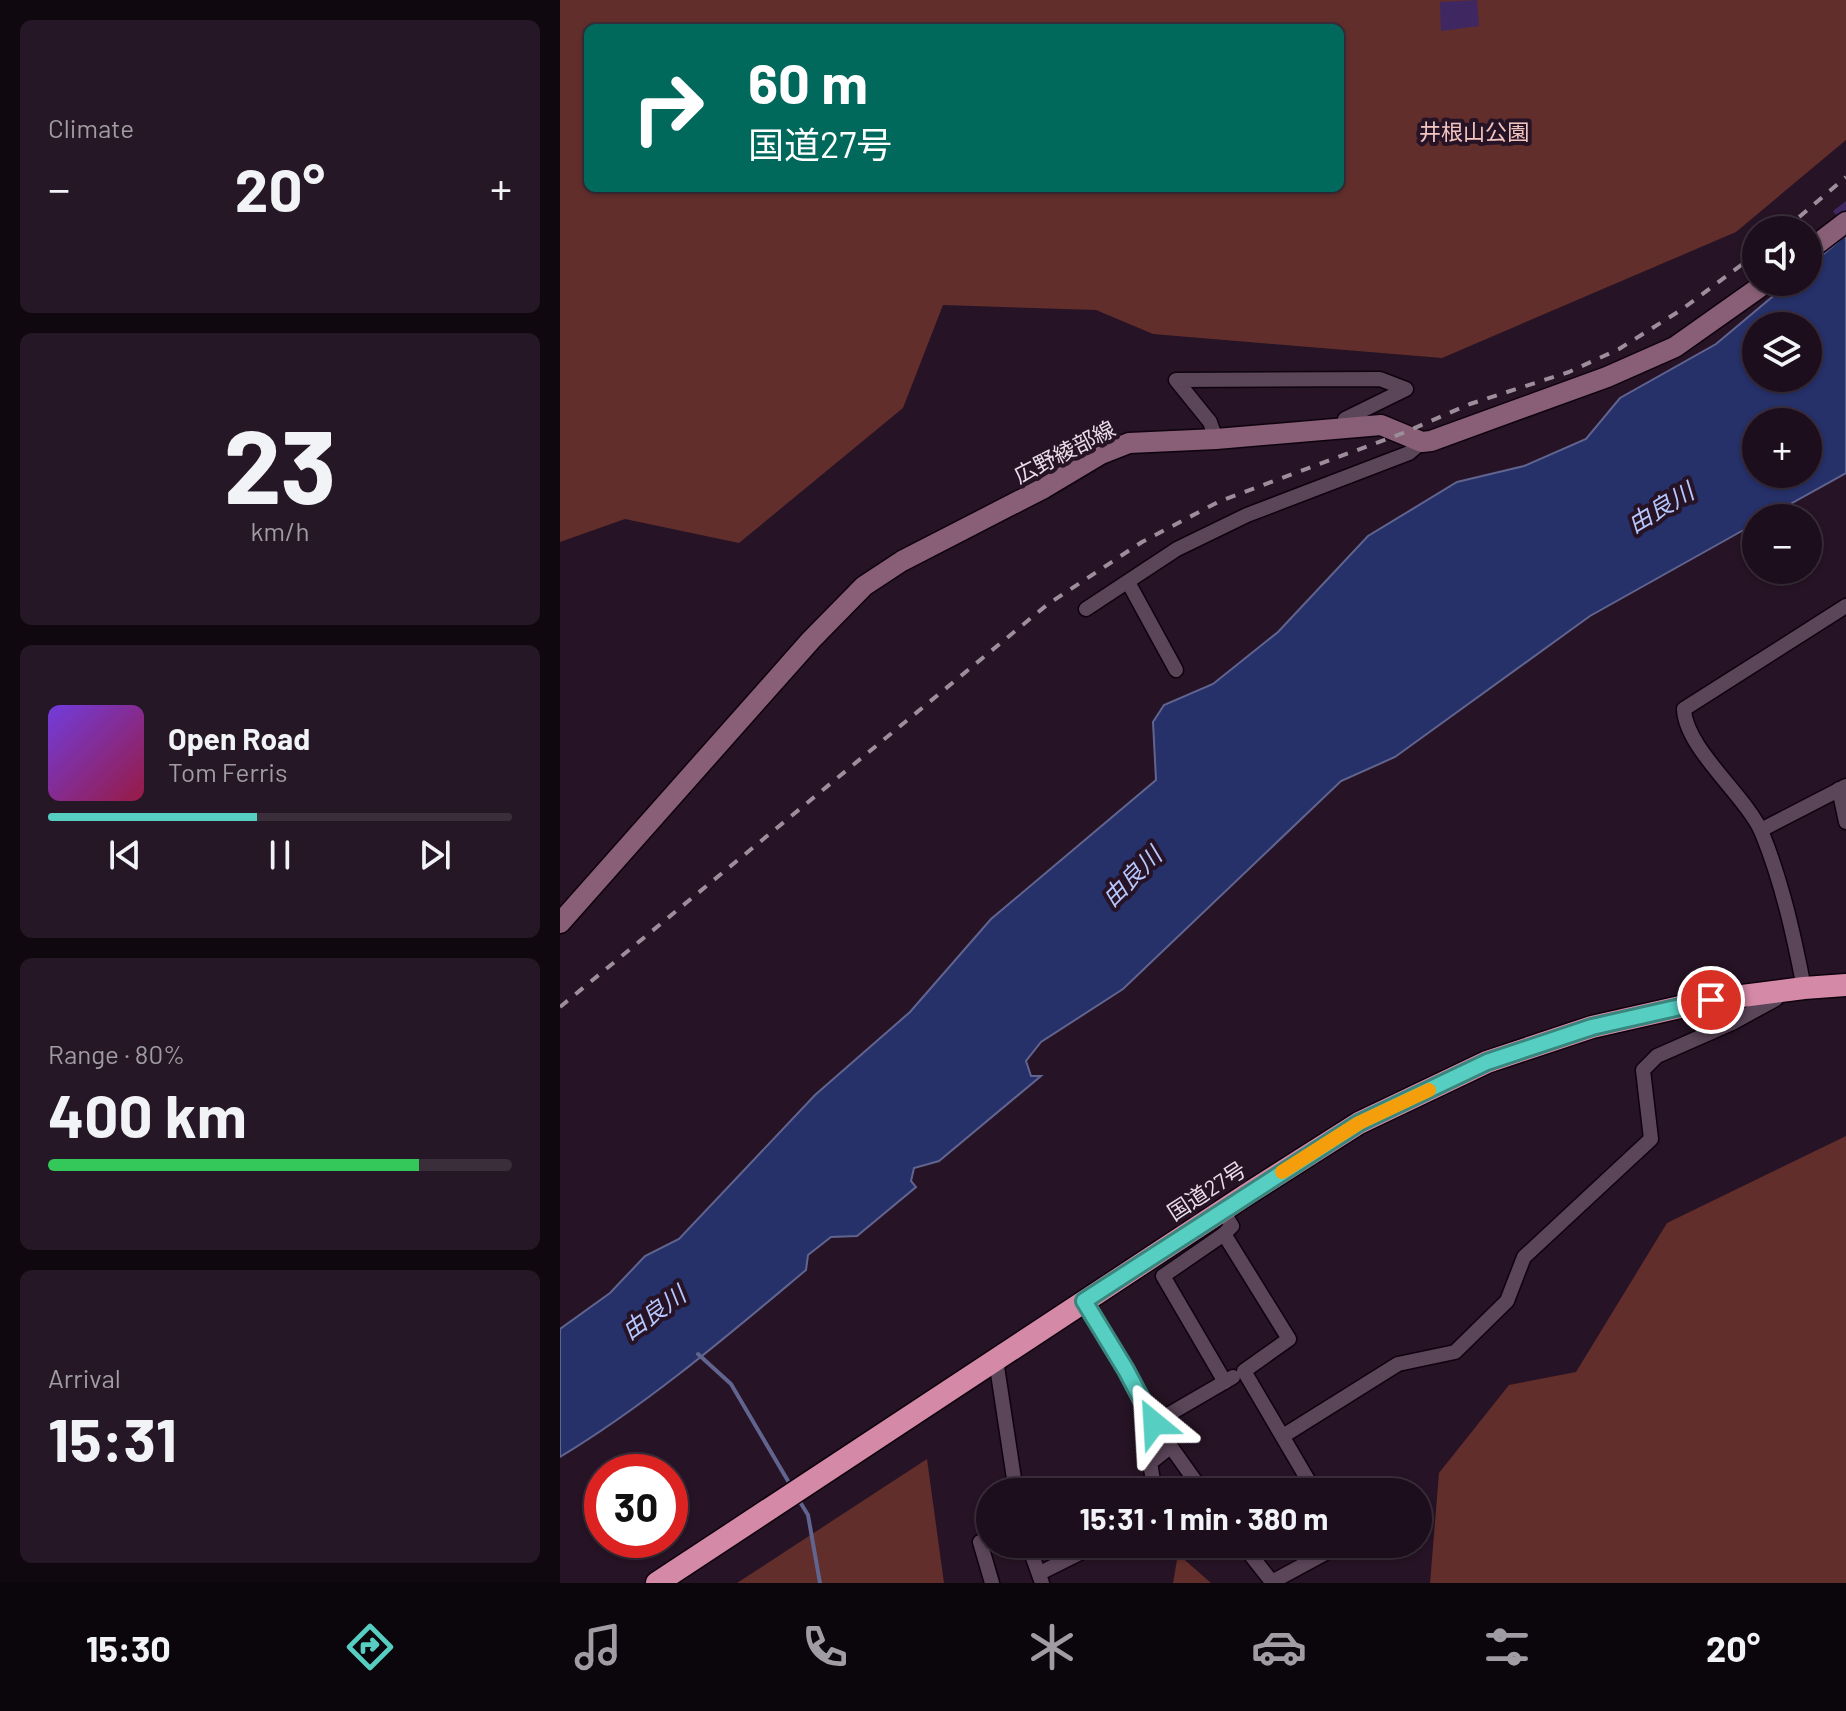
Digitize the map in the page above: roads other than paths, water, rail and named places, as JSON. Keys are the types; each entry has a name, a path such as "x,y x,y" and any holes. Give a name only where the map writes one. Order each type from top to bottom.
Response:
{"highway":[{"name":"国道27号","path":"657,1583 1359,1123 1487,1062 1592,1027 1711,1000 1846,985"}],"main road":[{"path":"1822,240 1846,222"},
{"path":"1422,442 1595,382 1675,347 1747,296"},
{"name":"広野綾部線","path":"560,923 811,640 864,586 902,561 1044,488 1101,454 1129,443 1381,425 1422,442"}],"street":[{"path":"1216,439 1210,422 1176,380 1380,379 1406,389 1345,419 1348,429"},
{"path":"1086,609 1177,549 1247,515 1409,453 1422,442"},
{"path":"1128,582 1176,670"},
{"path":"1804,988 1793,934 1761,830 1705,755 1684,719 1684,709 1846,606"},
{"path":"1761,830 1842,788 1846,822"},
{"path":"1283,1436 1398,1364 1455,1352 1507,1301 1524,1257 1651,1139 1643,1070 1657,1056 1732,1023 1776,999 1777,991"},
{"path":"1223,1211 1232,1226 1163,1276 1225,1382"},
{"path":"1154,1423 1244,1371 1289,1339 1224,1234"},
{"path":"1084,1301 1154,1423 1193,1478"},
{"path":"996,1360 1014,1478"},
{"path":"1244,1371 1307,1478"},
{"path":"1153,1478 1150,1463 1170,1447"},
{"path":"985,1558 992,1583"},
{"path":"1033,1558 1041,1578 1075,1558"},
{"path":"1253,1558 1272,1582 1316,1558"}],"water":[{"name":"由良川","path":"1846,235 1846,473 1822,486 1822,408 1742,408 1742,488 1819,488 1790,504 1742,504 1742,531 1590,616 1395,757 1341,781 1123,989 1041,1042 1026,1061 1031,1076 1041,1076 939,1161 914,1168 911,1181 916,1187 857,1236 831,1237 808,1255 806,1270 717,1344 656,1392 560,1457 560,1329 610,1293 645,1256 679,1239 815,1095 910,1012 991,919 1156,780 1153,722 1164,705 1213,684 1278,632 1368,536 1457,482 1524,466 1586,439 1620,398 1716,344 1742,322 1742,392 1822,392 1822,312 1754,312 1773,296 1822,296 1822,255"}],"waterway":[{"path":"698,1354 731,1384 791,1486"},
{"path":"797,1497 808,1515 820,1583"}],"railway":[{"path":"1800,216 1846,177"},
{"path":"560,1007 1048,604 1142,542 1220,501 1403,433 1470,404 1569,372 1619,349 1681,310 1742,264"}],"park label":[{"name":"井根山公園","path":"1474,131"}]}
